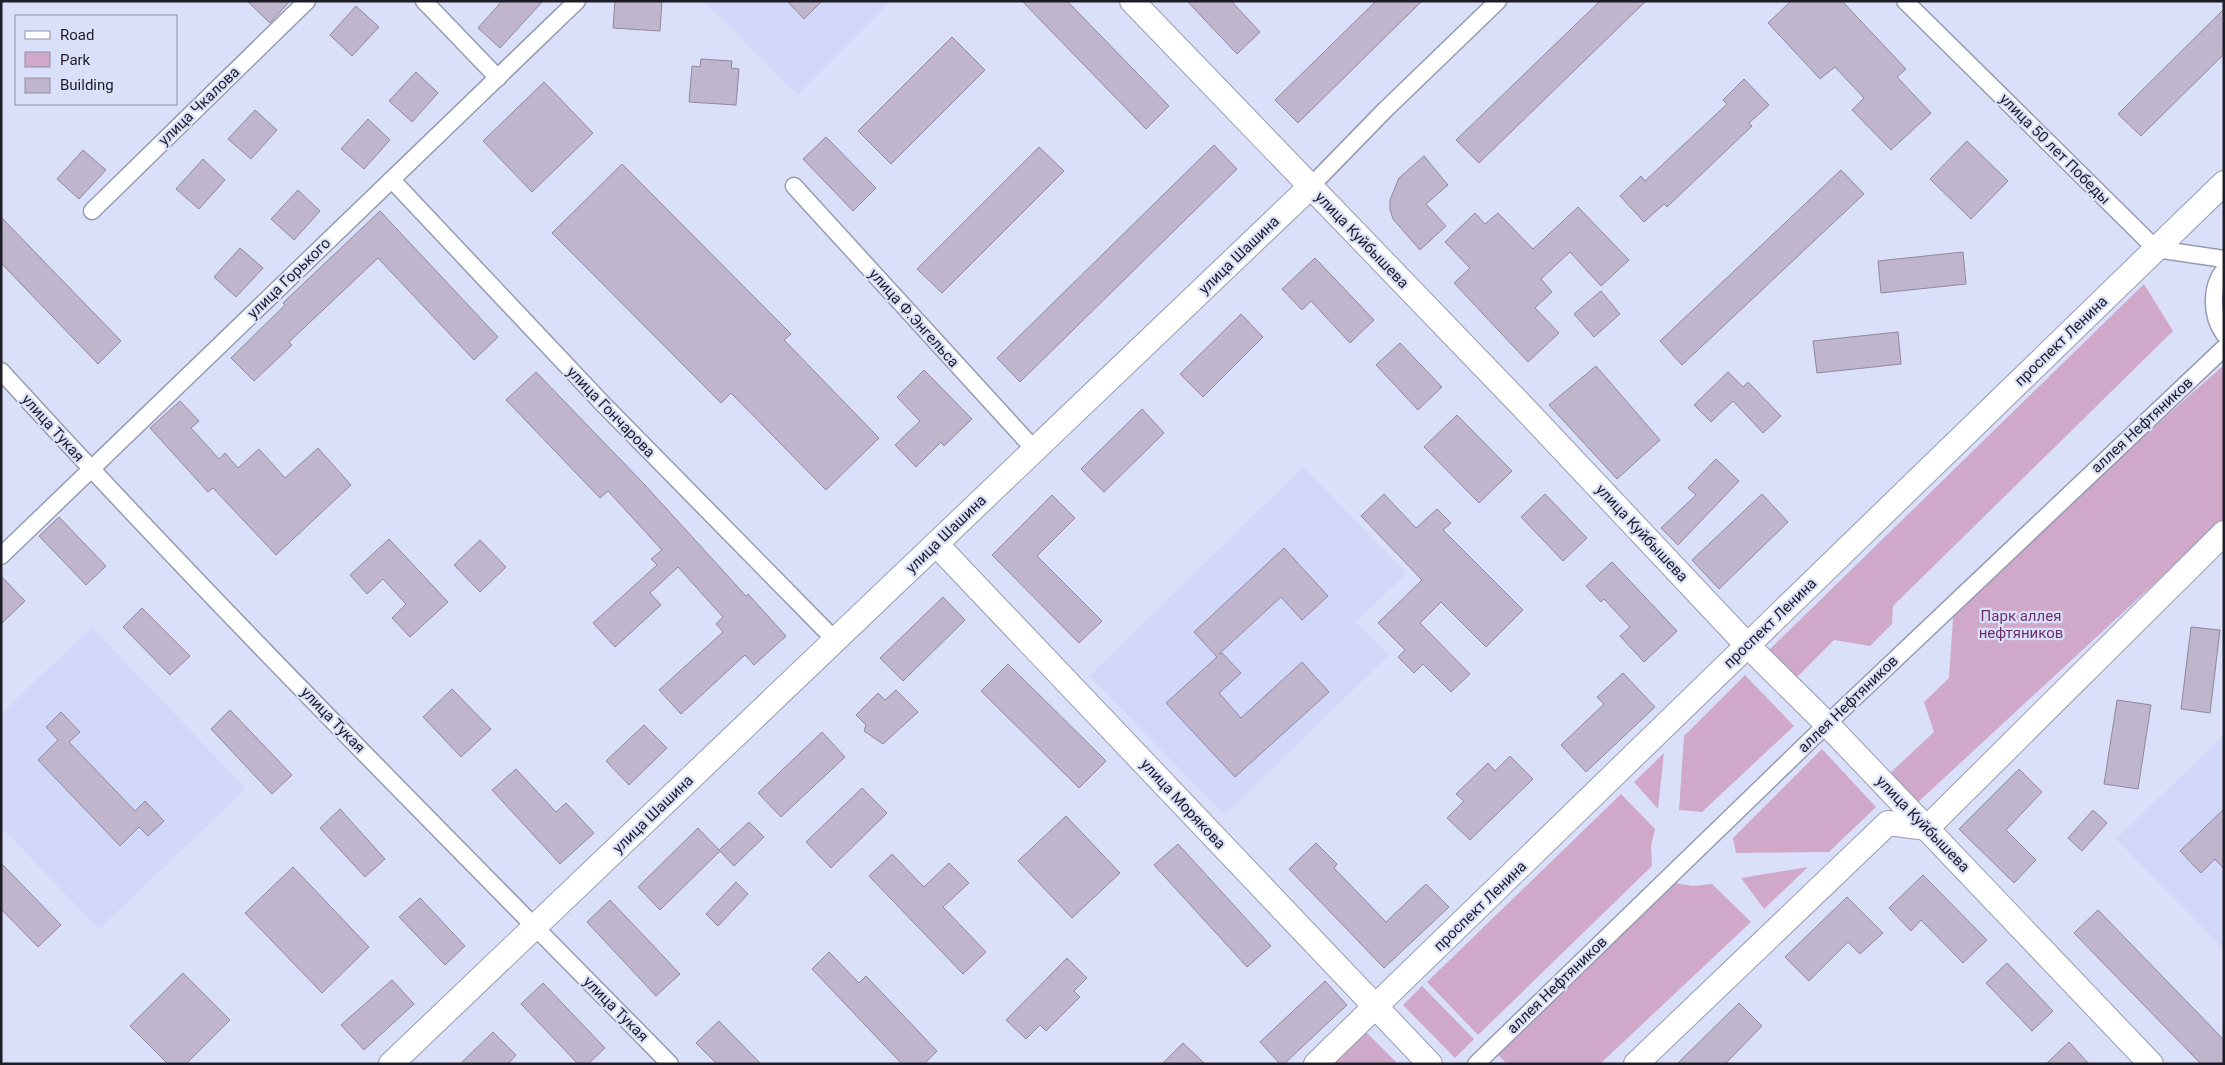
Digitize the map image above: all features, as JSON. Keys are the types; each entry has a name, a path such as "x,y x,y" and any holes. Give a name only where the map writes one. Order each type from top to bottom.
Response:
{"main road":[{"name":"улица Куйбышева","path":"1132,1 1524,408 1747,645 1827,724 2151,1064"},
{"name":"проспект Ленина","path":"1316,1064 2224,183"},
{"name":"улица Шашина","path":"391,1064 1310,187"},
{"path":"1636,1064 1888,823 1927,828 2224,533"},
{"name":"улица Морякова","path":"936,544 1430,1064"}],"street":[{"name":"улица Чкалова","path":"92,211 307,1"},
{"path":"424,1 498,78"},
{"name":"улица Горького","path":"1,556 577,1"},
{"name":"улица Шашина","path":"1310,187 1385,110 1498,1"},
{"name":"улица 50 лет Победы","path":"1905,1 2156,249"},
{"name":"улица Гончарова","path":"392,180 603,404 835,640"},
{"name":"улица Ф.Энгельса","path":"794,186 1034,449"},
{"path":"2156,249 2224,259"},
{"path":"2224,270 2215,292 2214,310 2219,327 2224,334"},
{"name":"аллея Нефтяников","path":"1476,1064 1827,724 2224,348"},
{"name":"улица Тукая","path":"1,371 91,469 362,751 670,1064"}],"shaded area":[{"path":"704,1 891,1 797,95"},
{"path":"1303,467 1407,573 1356,622 1389,655 1225,815 1089,676"},
{"path":"92,627 246,789 99,929 1,827 1,714"},
{"path":"2224,735 2224,949 2116,839"}],"green space":[{"path":"2144,284 2173,331 1893,606 1892,624 1870,646 1834,640 1795,679 1768,651"},
{"name":"Парк аллея нефтяников","path":"2224,365 2224,519 1916,804 1888,775 1934,732 1924,702 1949,678 1954,603"},
{"path":"1745,675 1794,726 1702,812 1679,810 1684,736"},
{"path":"1822,749 1876,807 1829,852 1736,853 1733,838"},
{"path":"1664,753 1658,809 1634,782"},
{"path":"1621,794 1655,829 1651,846 1652,866 1478,1035 1427,982"},
{"path":"1808,867 1764,909 1741,878"},
{"path":"1674,883 1693,886 1712,884 1751,922 1600,1064 1507,1064 1498,1055"},
{"path":"1422,986 1474,1039 1455,1058 1403,1005"},
{"path":"1364,1030 1398,1064 1328,1064"}],"building":[{"path":"247,1 290,1 270,23"},
{"path":"502,1 543,1 500,48 478,28"},
{"path":"615,1 662,1 660,31 613,28"},
{"path":"787,1 822,1 804,19"},
{"path":"1022,1 1067,1 1169,106 1146,129"},
{"path":"1187,1 1231,1 1260,32 1237,54"},
{"path":"1376,1 1422,1 1298,123 1275,100"},
{"path":"1600,1 1646,1 1479,163 1456,140"},
{"path":"1791,1 1842,1 1906,69 1897,77 1931,113 1891,150 1852,110 1864,98 1835,67 1820,79 1768,23"},
{"path":"356,6 379,27 352,56 330,35"},
{"path":"2224,9 2224,54 2141,136 2118,114"},
{"path":"952,37 985,70 891,164 858,131"},
{"path":"701,59 732,61 731,68 739,69 736,105 689,102 692,66 700,67"},
{"path":"416,72 438,93 412,122 389,101"},
{"path":"1744,79 1769,105 1749,123 1752,126 1667,207 1664,204 1644,222 1620,196 1641,176 1645,181 1727,104 1723,100"},
{"path":"544,82 593,133 532,192 483,141"},
{"path":"255,110 277,130 251,159 228,139"},
{"path":"368,119 390,140 364,169 341,149"},
{"path":"826,137 876,188 853,211 803,159"},
{"path":"1967,141 2008,181 1971,219 1930,179"},
{"path":"1214,145 1237,169 1020,382 997,358"},
{"path":"1039,147 1064,171 942,293 917,269"},
{"path":"83,150 106,170 79,199 57,179"},
{"path":"1424,156 1448,185 1426,204 1446,226 1420,250 1393,219 1390,210 1390,200 1399,178"},
{"path":"203,159 225,180 199,209 176,189"},
{"path":"622,164 791,334 784,340 879,438 826,490 731,393 721,403 552,233"},
{"path":"1841,170 1864,194 1682,365 1660,341"},
{"path":"298,190 320,211 294,240 271,219"},
{"path":"1578,207 1629,260 1601,286 1570,252 1541,279 1552,292 1535,308 1559,333 1528,362 1454,283 1470,268 1445,242 1475,213 1485,224 1498,213 1533,249"},
{"path":"380,211 498,337 474,360 378,258 289,342 292,345 254,381 231,358 285,305 283,303"},
{"path":"1,217 121,341 98,364 1,263"},
{"path":"240,248 263,268 236,297 214,277"},
{"path":"1963,252 1966,284 1881,293 1878,261"},
{"path":"1315,258 1374,320 1350,343 1311,301 1302,310 1282,289"},
{"path":"1601,291 1620,314 1594,337 1574,314"},
{"path":"1241,314 1263,337 1203,397 1180,374"},
{"path":"1898,332 1901,364 1817,373 1813,341"},
{"path":"1400,343 1442,387 1418,410 1376,365"},
{"path":"1596,366 1660,440 1617,479 1549,405"},
{"path":"924,370 972,419 944,446 941,442 916,467 895,445 920,421 897,397"},
{"path":"536,372 644,484 746,596 748,594 786,636 754,665 745,655 681,714 659,690 723,632 716,624 723,617 678,567 650,593 661,605 615,647 593,623 657,565 651,559 662,550 608,491 600,498 506,400"},
{"path":"1728,372 1743,387 1748,382 1781,416 1763,433 1733,401 1711,422 1694,405"},
{"path":"180,401 199,421 191,428 219,459 225,453 238,468 259,449 285,478 318,448 351,485 276,555 213,488 208,492 150,428"},
{"path":"1142,409 1164,433 1104,492 1081,469"},
{"path":"1457,415 1512,471 1479,503 1424,447"},
{"path":"1716,459 1739,481 1678,545 1661,528 1696,495 1688,488"},
{"path":"1384,494 1416,528 1437,509 1451,523 1443,530 1523,610 1486,647 1441,602 1420,623 1470,674 1451,692 1423,664 1414,673 1398,657 1405,650 1378,623 1422,580 1361,516"},
{"path":"1545,494 1587,538 1563,561 1521,517"},
{"path":"1762,494 1788,522 1719,589 1692,560"},
{"path":"1052,495 1075,518 1037,556 1102,621 1079,643 992,555"},
{"path":"59,517 106,566 86,585 39,536"},
{"path":"389,539 448,602 410,637 392,618 406,604 383,579 367,594 350,575"},
{"path":"480,540 506,567 480,592 454,565"},
{"path":"1284,548 1328,596 1302,620 1281,597 1219,654 1222,653 1241,673 1219,693 1241,718 1302,662 1329,692 1235,777 1166,703 1217,657 1194,632"},
{"path":"1612,562 1677,631 1644,662 1620,636 1630,627 1604,599 1601,602 1586,586"},
{"path":"1,576 25,601 1,624"},
{"path":"943,597 965,620 903,681 880,658"},
{"path":"142,608 190,656 170,675 123,627"},
{"path":"2191,627 2220,630 2210,713 2181,709"},
{"path":"1008,664 1106,761 1079,788 981,691"},
{"path":"1623,673 1655,707 1586,772 1561,745 1604,704 1597,697"},
{"path":"452,689 491,729 461,757 423,717"},
{"path":"896,690 918,712 883,744 864,731 866,725 856,715 878,693 885,700"},
{"path":"2117,700 2151,705 2138,789 2104,784"},
{"path":"230,710 292,775 272,794 211,729"},
{"path":"61,712 80,732 69,742 135,811 145,801 164,821 148,836 139,827 120,846 38,760 58,740 46,727"},
{"path":"644,725 667,748 629,785 606,761"},
{"path":"822,732 845,757 781,817 758,793"},
{"path":"1510,756 1533,779 1470,840 1447,818 1464,801 1456,794 1488,763 1495,771"},
{"path":"516,769 556,812 566,803 594,833 560,864 492,790"},
{"path":"2019,769 2042,792 2006,830 2036,860 2014,883 1959,829"},
{"path":"862,788 887,813 831,868 806,842"},
{"path":"340,809 385,859 365,877 320,828"},
{"path":"2224,809 2224,869 2215,859 2201,873 2180,851"},
{"path":"2093,810 2107,823 2082,851 2068,838"},
{"path":"1066,816 1120,873 1072,918 1018,861"},
{"path":"749,822 764,837 734,866 720,851 660,910 638,887 698,828 719,850"},
{"path":"1316,843 1337,864 1334,868 1386,922 1426,884 1449,907 1384,968 1289,869"},
{"path":"1178,844 1271,946 1247,967 1154,865"},
{"path":"892,854 924,887 949,863 969,883 943,907 986,952 963,974 869,876"},
{"path":"1,863 61,925 38,947 1,909"},
{"path":"293,867 369,947 322,993 245,913"},
{"path":"1923,875 1987,940 1963,963 1921,920 1911,931 1889,908"},
{"path":"736,882 748,894 718,926 706,914"},
{"path":"1847,897 1883,933 1860,954 1848,942 1809,981 1785,957"},
{"path":"420,898 465,946 445,965 399,917"},
{"path":"610,900 680,974 656,996 587,922"},
{"path":"2098,910 2224,1040 2224,1064 2201,1064 2074,933"},
{"path":"829,952 859,983 866,976 937,1051 924,1064 902,1064 812,969"},
{"path":"1067,958 1087,978 1074,991 1080,997 1046,1031 1040,1025 1026,1039 1006,1020"},
{"path":"2007,963 2053,1011 2032,1031 1986,983"},
{"path":"183,973 230,1020 186,1064 168,1064 130,1026"},
{"path":"392,980 414,1004 364,1050 341,1025"},
{"path":"1325,981 1347,1005 1284,1064 1280,1064 1260,1042"},
{"path":"543,983 605,1048 588,1064 578,1064 521,1004"},
{"path":"1739,1003 1762,1026 1725,1064 1677,1064"},
{"path":"719,1021 761,1064 717,1064 696,1043"},
{"path":"493,1032 516,1055 508,1064 460,1064"},
{"path":"2069,1042 2089,1064 2046,1064"},
{"path":"1183,1043 1205,1064 1162,1064"}]}
